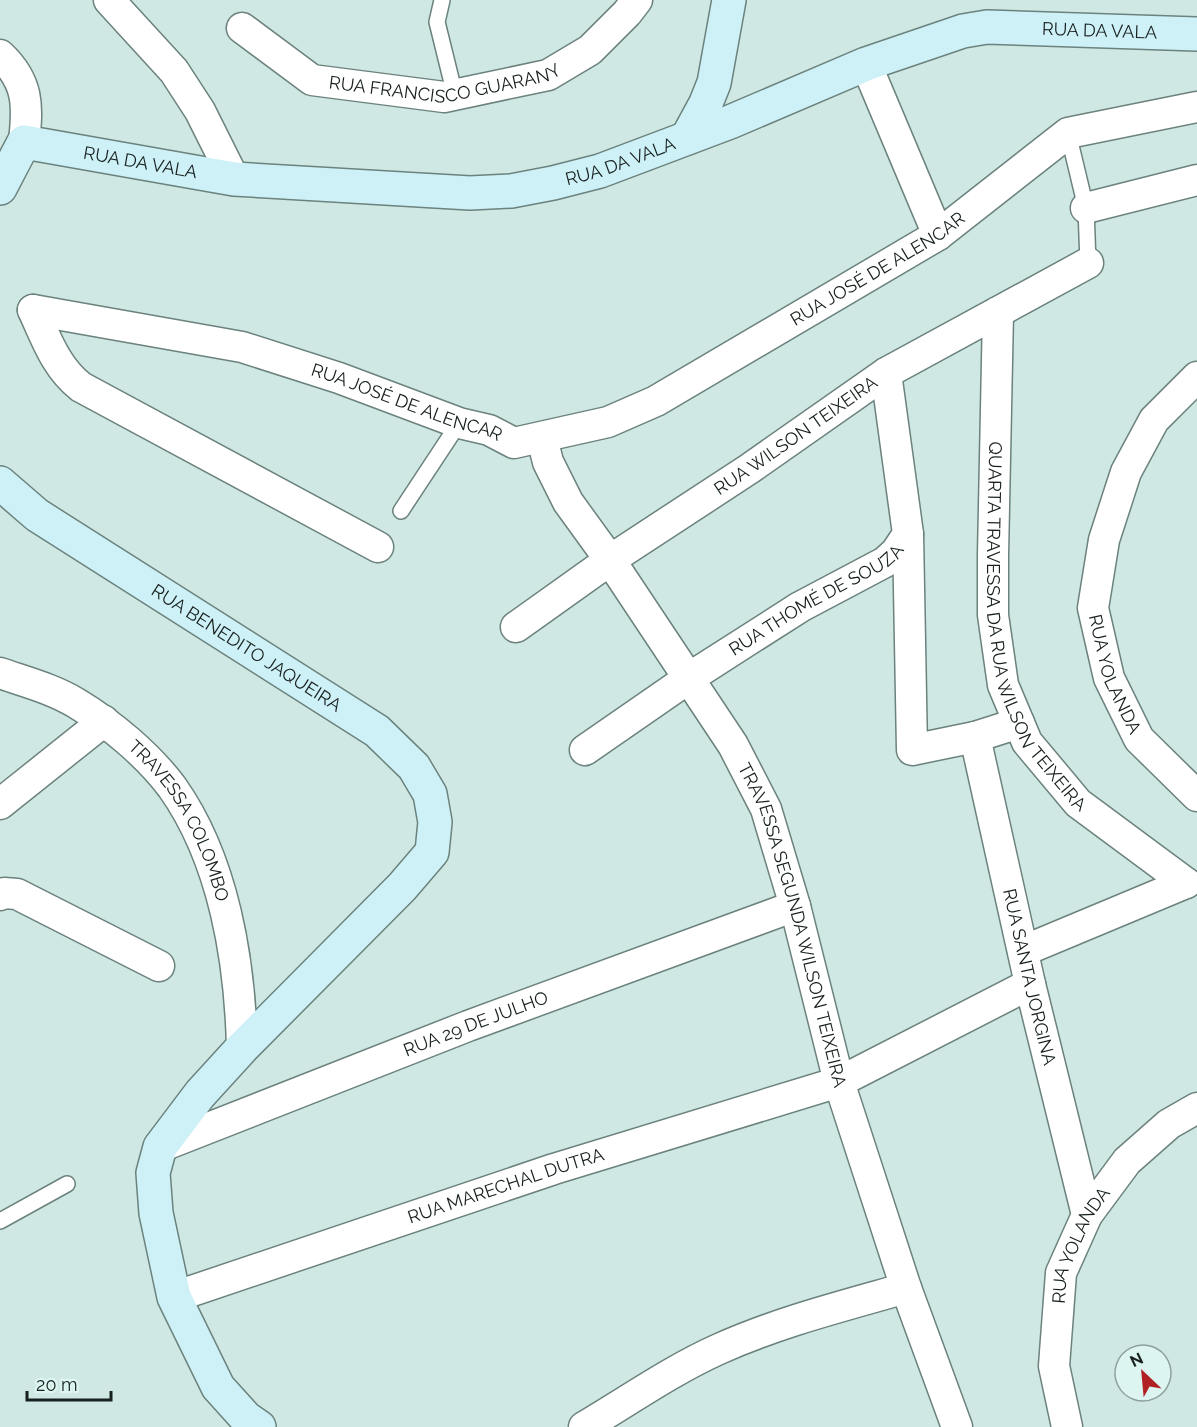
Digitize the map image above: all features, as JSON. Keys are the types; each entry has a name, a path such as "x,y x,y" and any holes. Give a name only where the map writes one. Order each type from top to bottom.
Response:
{"street":[{"path":"109,0 174,71 200,111 234,179"},
{"name":"RUA FRANCISCO GUARANY","path":"242,28 312,80 444,97 548,75 590,50 637,0"},
{"path":"687,138 714,83 729,0"},
{"name":"RUA DA VALA","path":"24,142 234,179 470,193 511,191 600,171 730,122 866,64 963,31 987,27 1197,34"},
{"path":"0,55 16,75 24,91 28,107 24,142 0,188"},
{"path":"866,64 938,235"},
{"name":"RUA JOSÉ DE ALENCAR","path":"378,546 81,387 59,366 33,310 242,347 339,378 459,423 489,430 534,448 608,422 656,401 938,235 1068,133 1197,107"},
{"path":"1086,208 1197,180"},
{"name":"RUA WILSON TEIXEIRA","path":"516,627 610,560 749,469 886,373 1088,263"},
{"name":"QUARTA TRAVESSA DA RUA WILSON TEIXEIRA","path":"998,312 993,615 1003,685 1027,742 1078,803 1186,883 1023,951"},
{"name":"RUA THOMÉ DE SOUZA","path":"585,750 689,678 800,607 885,562 896,552 908,534 886,373"},
{"name":"RUA YOLANDA","path":"1197,377 1154,420 1126,472 1104,540 1093,608 1108,678 1139,739 1197,796"},
{"name":"TRAVESSA SEGUNDA WILSON TEIXEIRA","path":"534,448 568,502 610,560 733,745 766,809 795,906 839,1082 906,1288 957,1427"},
{"name":"RUA BENEDITO JAQUEIRA","path":"0,483 37,515 377,731 414,767 430,794 435,822 432,852 402,887 242,1048"},
{"path":"908,534 912,750 975,737 1019,723"},
{"name":"TRAVESSA COLOMBO","path":"0,673 42,687 75,702 104,722 141,753 171,787 198,833 225,903 241,1007 242,1048"},
{"path":"0,804 104,722"},
{"name":"RUA SANTA JORGINA","path":"975,737 1030,984 1087,1215"},
{"path":"2,894 17,894 159,966"},
{"name":"RUA 29 DE JULHO","path":"160,1147 468,1026 795,906"},
{"name":"RUA MARECHAL DUTRA","path":"174,1297 554,1169 839,1082 1030,984"},
{"path":"242,1048 200,1094 160,1147 153,1173 156,1213 174,1297 218,1387 246,1418 259,1427"},
{"name":"RUA YOLANDA","path":"1067,1427 1054,1366 1061,1273 1087,1215 1127,1161 1169,1124 1197,1108"},
{"path":"584,1427 719,1349 790,1322 906,1288"}],"lane":[{"path":"442,0 437,22 456,95"},
{"path":"1068,133 1086,208 1088,263"},
{"path":"401,511 459,423"},
{"path":"0,1221 67,1184"}]}
